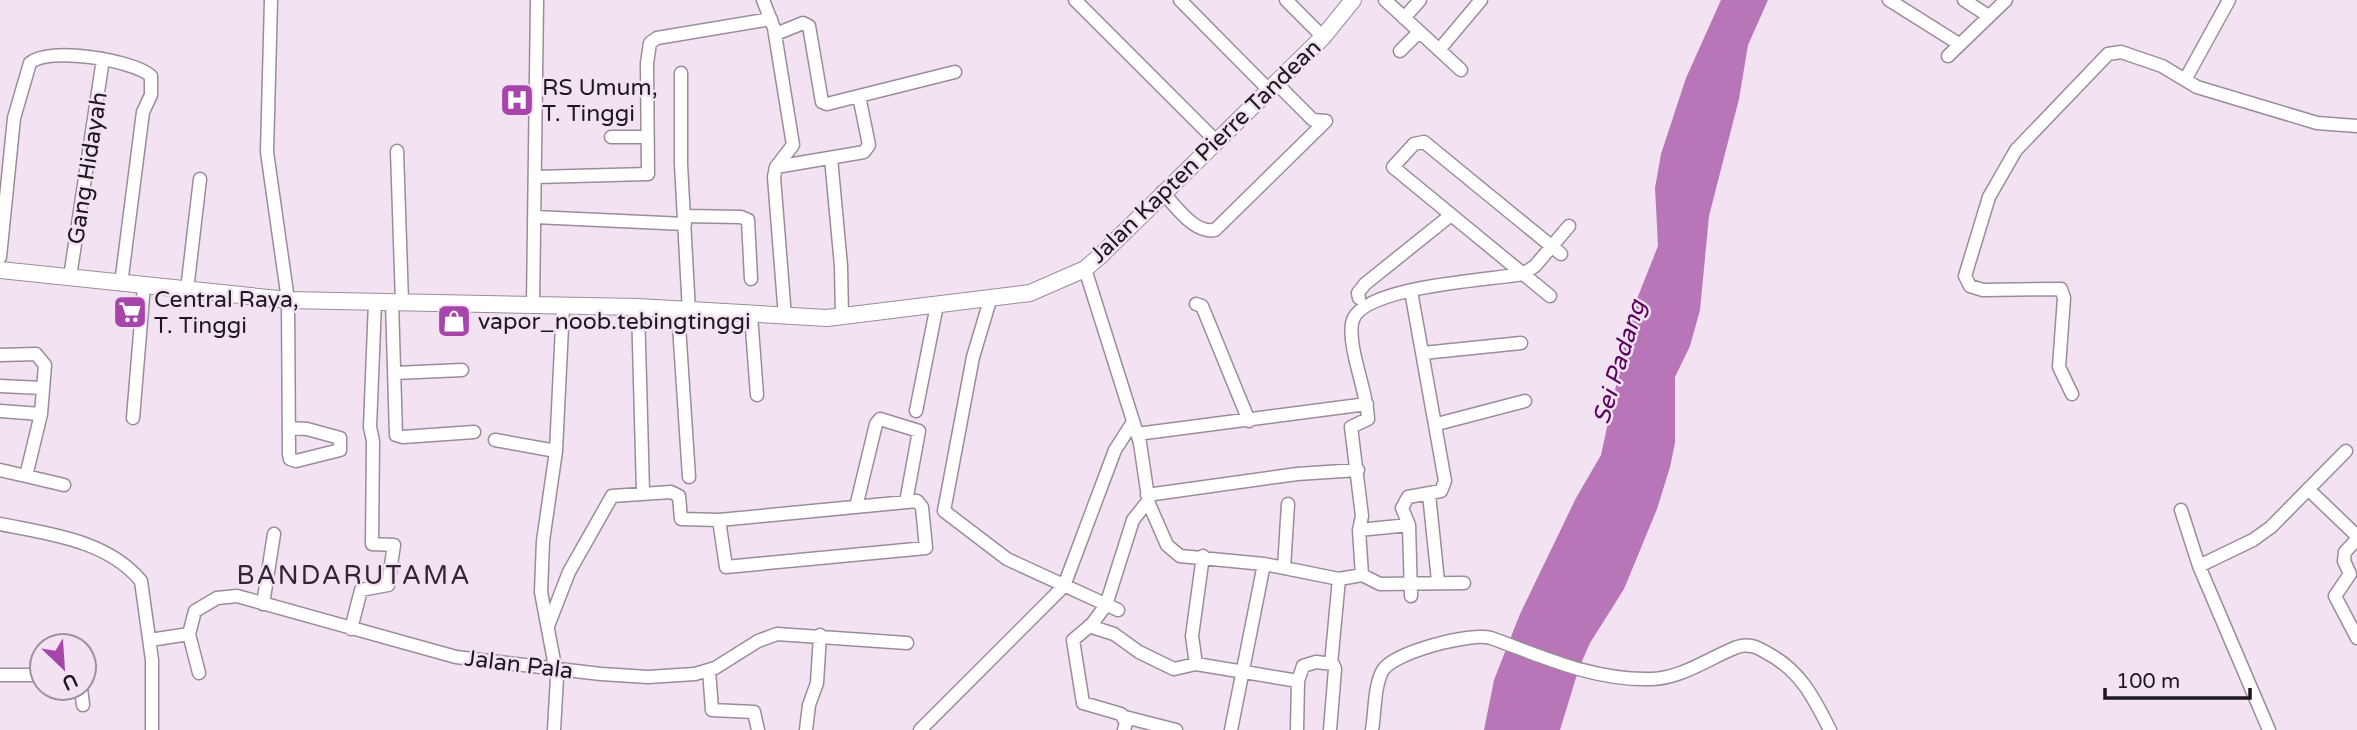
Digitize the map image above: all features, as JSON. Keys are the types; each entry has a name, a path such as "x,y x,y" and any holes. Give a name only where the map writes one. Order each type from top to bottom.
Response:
{"main road":[{"name":"Jalan Kapten Pierre Tandean","path":"0,270 288,300 638,307 785,317 842,317 1043,289 1085,269 1323,37 1353,0"}],"street":[{"path":"271,0 267,152 288,300 289,454 292,461 331,455 340,450 340,438 289,428"},
{"path":"533,305 537,0"},
{"path":"763,0 776,34 793,145 776,167 774,195 785,317"},
{"path":"1075,0 1215,140"},
{"path":"1162,192 1198,228 1206,232 1215,230 1326,121 1313,120 1180,0"},
{"path":"1286,0 1323,37"},
{"path":"1385,0 1461,70"},
{"path":"1404,18 1420,0"},
{"path":"1439,50 1481,0"},
{"path":"1889,0 1959,44"},
{"path":"1964,0 1987,15"},
{"path":"1948,56 1987,15 2006,0"},
{"path":"2185,80 2223,2"},
{"path":"536,177 648,174 647,63 650,43 657,38 771,19"},
{"path":"776,34 803,23 809,26 824,104 955,72"},
{"path":"1400,51 1419,32"},
{"path":"2072,394 2059,367 2064,298 2061,289 1975,289 1966,281 1966,270 1989,197 2016,150 2111,51 2162,66 2197,87 2317,123 2357,126"},
{"path":"0,257 14,118 33,59 75,54 103,59 141,69 151,76 151,96 143,112 121,284"},
{"name":"Gang Hidayah","path":"70,277 103,59"},
{"path":"681,73 681,164 685,220 683,312 689,477"},
{"path":"776,167 864,152 869,148 859,96"},
{"path":"0,116 14,118"},
{"path":"611,137 647,136"},
{"path":"1550,296 1393,167 1420,141 1556,250"},
{"path":"397,151 396,435 403,437 474,432"},
{"path":"831,158 841,266 842,317"},
{"path":"187,290 200,179"},
{"path":"1359,298 1357,293 1365,284 1451,215"},
{"path":"535,217 685,220 741,217 748,220 751,279"},
{"path":"1362,575 1359,470 1351,426 1367,421 1367,404 1353,339 1353,319 1364,306 1411,291 1523,274 1556,250 1569,226"},
{"path":"1085,269 1135,428 1148,498 1167,545 1180,556 1203,556 1264,564 1339,579 1362,575 1380,584 1438,581 1464,583"},
{"path":"133,418 144,285"},
{"path":"1411,291 1446,481 1441,491 1404,500 1402,508 1409,525 1411,596"},
{"path":"991,298 973,357 944,511 993,551 1112,608"},
{"path":"351,629 361,590 388,585 394,545 372,544 373,441 370,427 375,302"},
{"path":"1196,304 1202,306 1217,336 1249,421"},
{"path":"916,411 937,305"},
{"path":"554,730 556,669 541,592 543,541 556,451 563,306"},
{"path":"638,307 643,492"},
{"path":"751,315 757,395"},
{"path":"1423,353 1521,343"},
{"path":"0,355 36,354 45,365 41,414 26,476"},
{"path":"395,373 463,370"},
{"path":"0,386 42,388"},
{"path":"1437,425 1525,401"},
{"path":"920,730 1064,586 1115,450 1135,428 1249,421 1367,404"},
{"path":"0,411 41,414"},
{"path":"856,507 876,424 880,419 919,432 906,502"},
{"path":"495,440 556,451"},
{"path":"2199,566 2253,540 2272,527 2346,451"},
{"path":"0,470 64,485"},
{"path":"1176,730 1124,724 1083,703 1080,697 1078,662 1072,646 1073,639 1112,608 1133,520 1148,498 1297,474 1359,470"},
{"path":"2308,489 2357,537 2345,552 2344,561 2350,573 2335,596 2357,638"},
{"path":"548,626 569,572 612,496 637,497 643,492 671,492 680,496 681,519 719,520 917,501 922,507 925,550 726,567 719,520"},
{"path":"1429,494 1438,581"},
{"path":"1284,568 1288,504"},
{"path":"2181,510 2199,566 2269,730"},
{"path":"0,524 61,536 85,544 133,572 141,581 150,640 152,730"},
{"path":"1359,530 1409,525"},
{"path":"263,604 274,534"},
{"path":"1196,664 1192,636 1203,556"},
{"path":"1231,730 1264,564"},
{"path":"1330,730 1335,669 1331,664 1339,579"},
{"name":"Jalan Pala","path":"188,634 195,611 217,598 237,596 456,657 648,677 681,677 709,670 768,637 820,635 863,642 907,643"},
{"path":"1090,626 1114,635 1139,652 1174,669 1196,664 1298,681"},
{"path":"150,640 188,634 199,673"},
{"path":"806,730 808,705 817,683 820,635"},
{"path":"1372,730 1381,673 1392,661 1474,635 1491,638 1600,677 1654,679 1681,673 1749,645 1786,662 1809,689 1830,730"},
{"path":"1297,730 1298,681 1307,663 1331,664"},
{"path":"709,670 712,710 754,712 758,730"},
{"path":"0,675 28,675"}],"shaded area":[{"path":"1721,0 1768,0 1748,45 1739,99 1709,216 1700,310 1690,346 1675,377 1675,443 1657,509 1624,589 1590,643 1579,668 1560,730 1484,730 1494,680 1520,614 1576,498 1601,455 1620,367 1623,334 1658,246 1655,188 1661,154 1686,78"}],"place":[{"name":"RS Umum, T. Tinggi","path":"517,100"},
{"name":"Central Raya, T. Tinggi","path":"130,312"},
{"name":"vapor_noob.tebingtinggi","path":"454,321"}],"district":[{"name":"BANDARUTAMA","path":"354,575"}],"water label":[{"name":"Sei Padang","path":"1619,362"}]}
